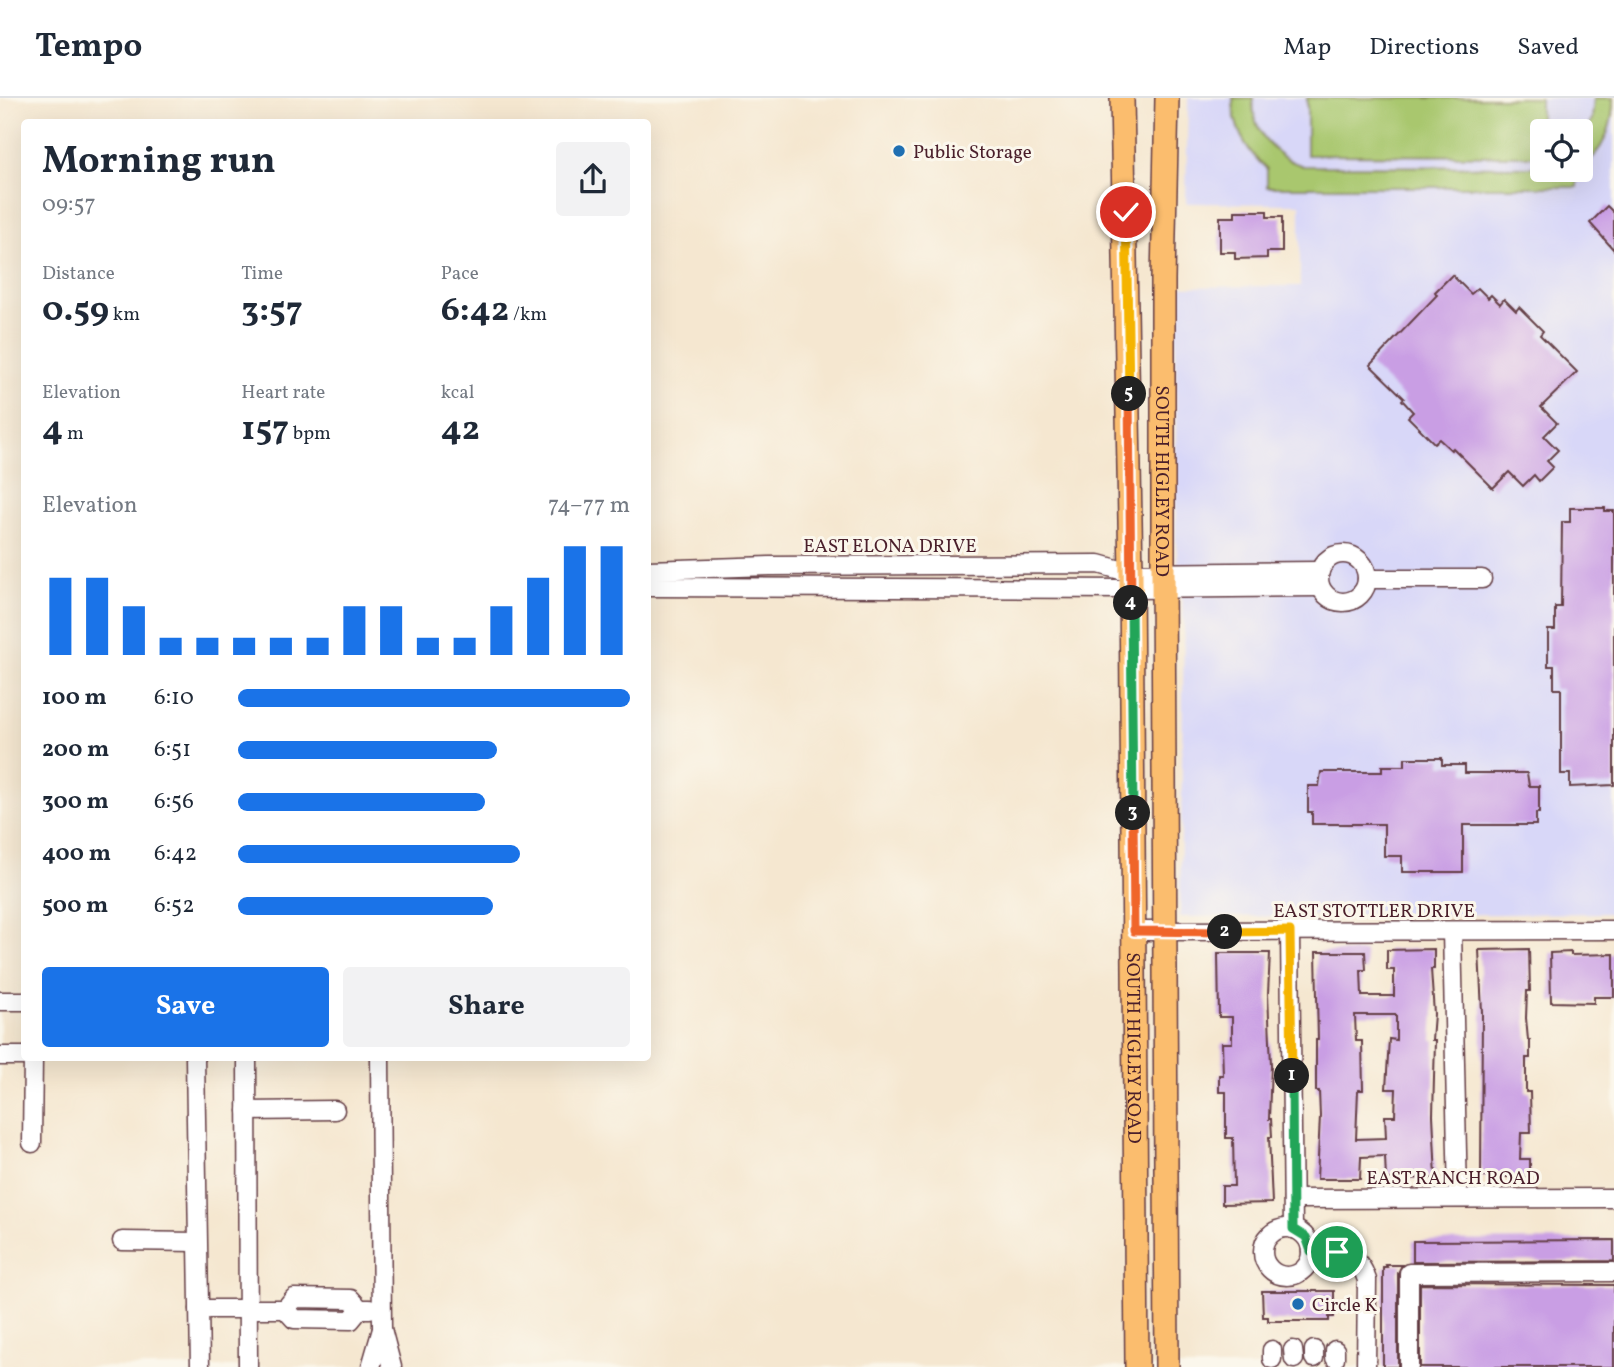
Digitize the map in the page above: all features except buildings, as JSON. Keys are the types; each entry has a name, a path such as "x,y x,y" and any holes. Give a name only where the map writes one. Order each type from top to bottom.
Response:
{"main road":[{"name":"SOUTH HIGLEY ROAD","path":"1122,98 1131,581 1137,1367"},
{"name":"SOUTH HIGLEY ROAD","path":"1167,98 1163,279 1167,1367"}],"street":[{"path":"1335,555 1350,555 1363,564 1367,579 1363,593 1344,602 1329,598 1320,579 1329,559 1335,555"},
{"name":"EAST ELONA DRIVE","path":"651,570 770,566 1099,565 1131,581"},
{"path":"651,587 1320,579"},
{"path":"1367,579 1482,579"},
{"name":"EAST STOTTLER DRIVE","path":"1134,931 1614,930"},
{"path":"1290,931 1293,1229"},
{"path":"1452,931 1458,1197"},
{"path":"0,1001 21,1001"},
{"path":"0,1056 21,1056"},
{"path":"32,1143 33,1061"},
{"path":"195,1061 200,1367"},
{"path":"247,1061 248,1367"},
{"path":"380,1061 382,1329 392,1367"},
{"path":"247,1111 335,1110"},
{"name":"EAST RANCH ROAD","path":"1293,1199 1614,1198"},
{"path":"1293,1229 1306,1237 1311,1251 1307,1265 1295,1275 1280,1275 1267,1265 1264,1257 1266,1241 1278,1230 1293,1229"},
{"path":"122,1241 198,1242"},
{"path":"1311,1251 1346,1254 1363,1268 1367,1280 1366,1367"},
{"path":"1137,1255 1166,1254"},
{"path":"1409,1367 1409,1273 1614,1272"},
{"path":"199,1309 285,1309 294,1319 351,1320 360,1309 382,1309"},
{"path":"371,1367 382,1329"}],"shaded area":[{"path":"1188,98 1614,98 1614,913 1180,917 1184,621 1176,543 1176,287 1300,286 1300,204 1186,203"}],"green space":[{"path":"1233,98 1253,98 1256,121 1266,141 1282,156 1303,166 1530,167 1530,182 1577,182 1577,187 1267,187 1267,169 1252,154 1242,137"},
{"path":"1307,98 1540,98 1540,119 1530,119 1530,156 1307,155"},
{"path":"1594,98 1613,98 1612,118 1606,138 1593,157 1593,119"}],"place":[{"name":"Public Storage","path":"899,151"},
{"name":"Circle K","path":"1298,1304"}],"route":[{"path":"1126,212 1134,931 1290,931 1293,1229 1306,1237 1311,1251 1337,1252"}]}
